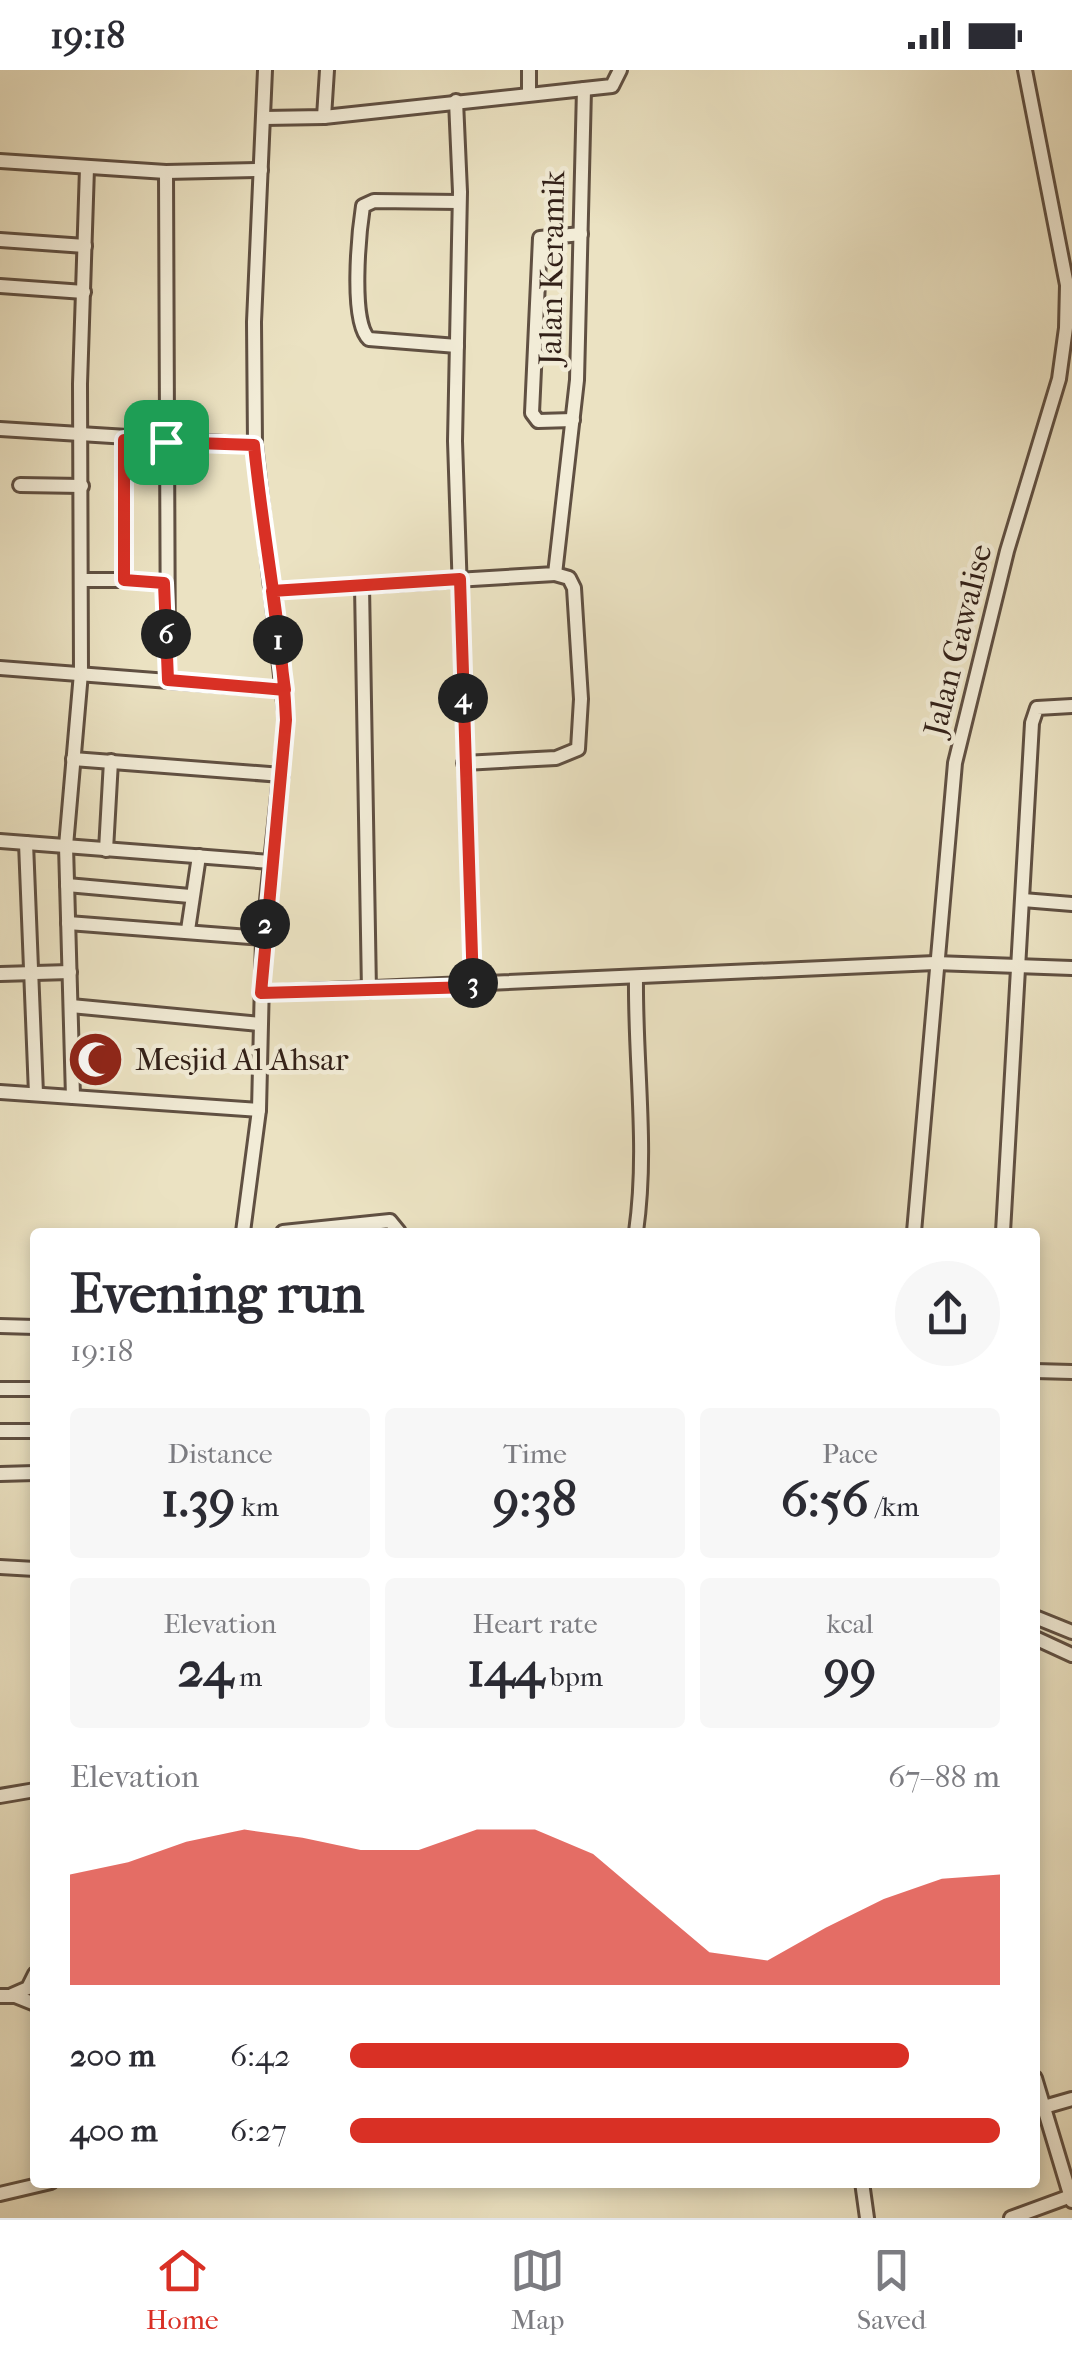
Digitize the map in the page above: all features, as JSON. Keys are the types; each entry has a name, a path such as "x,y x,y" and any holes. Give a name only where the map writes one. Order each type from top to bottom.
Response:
{"street":[{"path":"243,1228 259,1110 263,938 282,775 285,690 254,445 265,70"},
{"path":"324,116 327,70"},
{"path":"529,70 529,93"},
{"path":"264,118 324,116 612,86 620,70"},
{"name":"Jalan Gawalise","path":"914,1228 955,763 1007,551 1061,370 1066,328 1067,285 1025,70"},
{"name":"Jalan Keramik","path":"555,574 573,420 584,88"},
{"path":"456,101 460,579 473,987"},
{"path":"0,161 166,172 261,170"},
{"path":"73,1097 66,846 81,673 84,580 82,437 87,168"},
{"path":"166,172 164,583 168,680"},
{"path":"457,346 368,340 360,326 358,293 362,206 374,201 459,202"},
{"path":"573,420 538,421 532,412 540,238 581,234"},
{"path":"0,240 85,246"},
{"path":"0,286 84,292"},
{"path":"0,429 124,440 254,445"},
{"path":"124,440 124,580"},
{"path":"20,485 82,486"},
{"path":"272,591 555,574 569,578 574,588 581,714 578,748 556,758 464,763"},
{"path":"84,580 164,583"},
{"path":"362,586 369,991"},
{"path":"0,668 285,690"},
{"path":"1003,1228 1032,723 1037,708 1072,706"},
{"path":"73,759 282,775"},
{"path":"106,850 111,761"},
{"path":"0,842 271,862"},
{"path":"26,843 36,1094"},
{"path":"188,930 198,856"},
{"path":"67,885 190,896"},
{"path":"1023,900 1072,904"},
{"path":"68,922 263,938"},
{"path":"261,993 473,987 935,963 1072,968"},
{"path":"0,974 70,972"},
{"path":"636,978 635,1064 644,1169 637,1228"},
{"path":"72,1006 260,1024"},
{"path":"0,1092 259,1110"},
{"path":"322,1228 390,1221 396,1228"},
{"path":"0,1326 30,1328"},
{"path":"1040,1371 1072,1372"},
{"path":"0,1389 30,1388"},
{"path":"0,1431 30,1431"},
{"path":"0,1474 30,1473"},
{"path":"0,1568 30,1570"},
{"path":"1040,1620 1072,1632"},
{"path":"1040,1640 1072,1655"},
{"path":"0,1796 30,1791"},
{"path":"6,1996 30,1987"},
{"path":"1011,2218 1071,2199 1040,2102 1072,2099"},
{"path":"0,2194 30,2187"},
{"path":"863,2188 867,2218"}],"place":[{"name":"Mesjid Al Ahsar","path":"96,1059"}],"route":[{"path":"166,442 124,440 124,580 164,583 168,680 285,690 272,591 460,579 473,987 261,993 263,938 286,720 285,690 264,539 254,445 166,442"}]}
